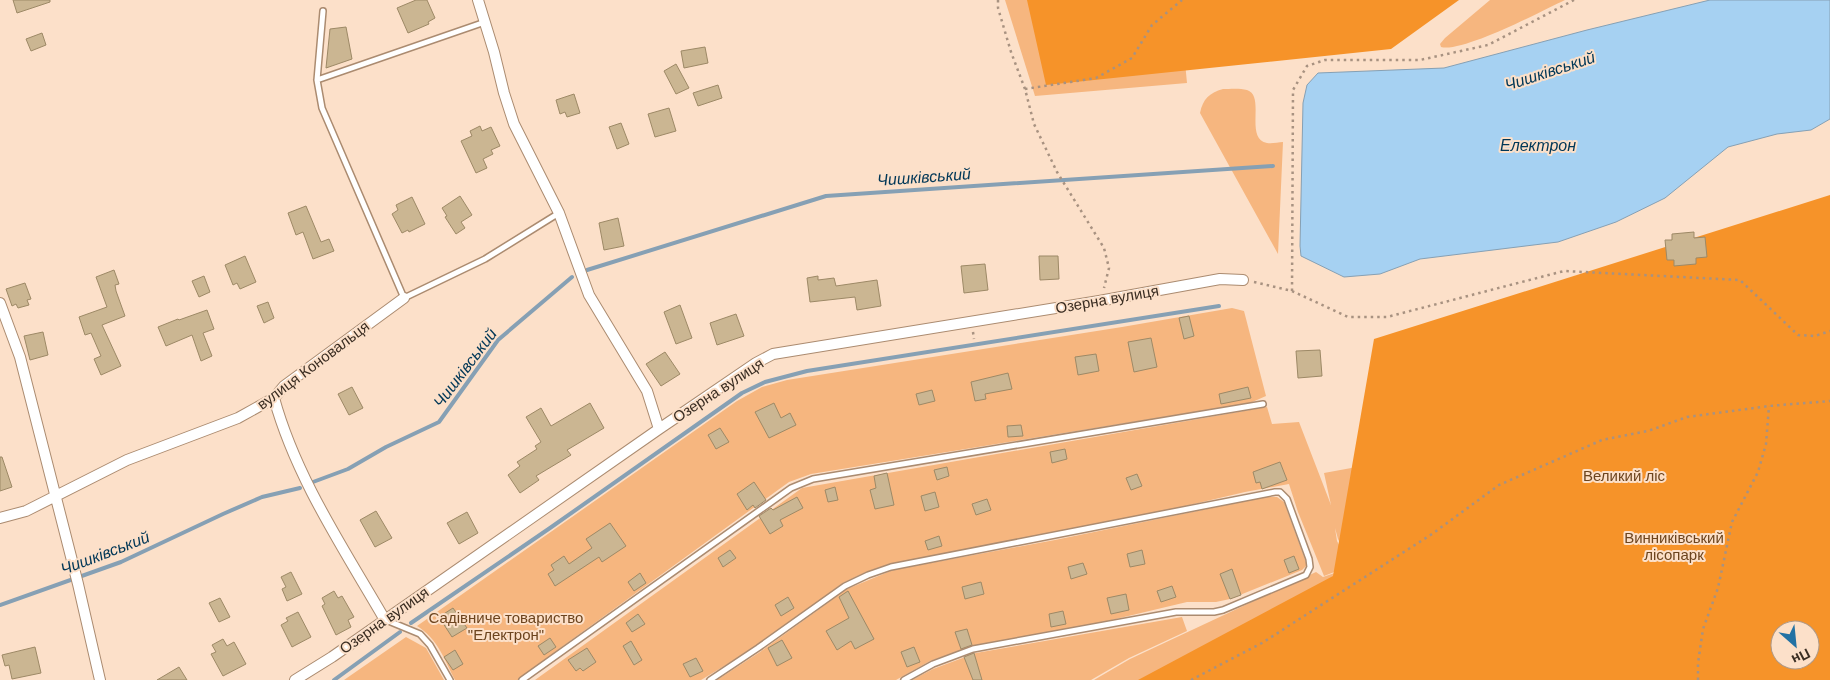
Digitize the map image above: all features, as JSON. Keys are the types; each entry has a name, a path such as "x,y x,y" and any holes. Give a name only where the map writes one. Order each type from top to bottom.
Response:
{"street":[{"path":"478,0 486,22 514,124 558,213 589,295 647,391 660,429"},
{"name":"Озерна вулиця","path":"295,680 385,620 756,363 773,354 1099,301 1220,279 1243,280"},
{"name":"вулиця Коновальця","path":"0,518 26,511 127,460 238,418 274,398 284,386 404,298"},
{"path":"0,303 20,357 78,584 100,680"},
{"path":"274,398 284,430 310,489 385,620"}],"lane":[{"path":"324,11 317,80 322,108 404,298"},
{"path":"317,80 486,22"},
{"name":"вулиця Коновальця","path":"404,298 486,259 558,213"},
{"path":"522,680 791,488 813,479 1263,404"},
{"path":"710,680 845,586 891,567 1275,492 1280,492 1287,499 1309,560 1310,566 1306,575 1223,610 1214,612 1176,612 973,649 933,664 904,680"},
{"path":"385,620 420,634 430,645 450,680"}],"path":[{"path":"998,0 998,8 1011,52 1026,89 1034,124 1057,172 1104,248 1109,268 1106,284 1099,301"},
{"path":"1026,89 1096,78 1132,58 1152,25 1182,0"},
{"path":"1292,291 1293,90 1307,66 1325,60 1420,60 1488,45 1574,0"},
{"path":"1243,280 1292,291 1348,317 1388,317 1564,271 1740,280 1798,335 1815,336 1830,331"},
{"path":"1191,680 1262,643 1432,534 1499,485 1602,440 1648,431 1687,417 1769,406 1830,401"},
{"path":"1698,680 1698,663 1703,629 1718,588 1732,522 1758,472 1766,444 1769,406"}],"green space":[{"path":"1005,0 1210,0 1182,31 1187,83 1035,96"},
{"path":"1027,0 1459,0 1391,49 1046,85"},
{"path":"1490,0 1565,0 1483,38 1466,44 1441,47 1440,44 1445,38"},
{"path":"1223,89 1244,89 1252,94 1255,100 1256,126 1260,140 1267,143 1283,142 1278,254 1200,113 1207,97"},
{"name":"Великий ліс","path":"1830,195 1830,680 1138,680 1333,576 1374,339"},
{"name":"Садівниче товариство \"Електрон\"","path":"1232,308 1244,311 1266,396 1250,403 811,474 789,482 519,680 455,680 435,643 417,626 737,401 762,387 787,380"},
{"name":"Винниківський лісопарк","path":"1745,396 1812,620 1770,620 1770,670 1820,670 1820,647 1830,680 1094,680 1130,659 1316,572 1323,577 1352,567 1338,539 1335,528 1337,541 1350,566 1324,576 1298,512 1289,484 1164,511 889,564 843,583 759,645 701,680 535,680 802,488 1267,407 1272,424 1299,422 1331,505 1324,473"},
{"path":"1266,497 1277,497 1284,502 1307,565 1302,570 1230,599 1216,602 1187,602 1078,628 977,645 930,661 896,680 717,680 760,652 847,589 893,570 1055,540"},
{"path":"1182,617 1187,631 1129,658 1091,680 912,680 933,669 976,653"},
{"name":"Садівниче товариство \"Електрон\"","path":"406,637 426,648 444,680 344,680"}],"water":[{"name":"Електрон","path":"1710,0 1830,0 1830,119 1811,130 1777,134 1728,147 1665,198 1616,222 1558,242 1420,259 1380,274 1344,277 1301,256 1303,103 1307,85 1318,73 1444,68"}],"building":[{"path":"13,0 50,0 50,2 17,13"},
{"path":"416,0 427,0 435,18 428,22 429,24 408,33 397,8"},
{"path":"346,27 352,59 326,68 330,29"},
{"path":"42,33 46,45 31,51 26,39"},
{"path":"705,47 708,63 684,68 681,51"},
{"path":"676,64 689,88 676,94 664,71"},
{"path":"718,85 722,98 698,106 693,93"},
{"path":"574,94 580,113 567,117 565,112 560,114 556,100"},
{"path":"669,108 676,131 655,137 648,114"},
{"path":"621,123 629,144 617,149 609,127"},
{"path":"480,126 482,131 491,127 500,146 491,150 493,154 483,159 487,168 476,173 461,141 472,136 470,131"},
{"path":"460,196 472,215 461,222 465,228 456,234 445,217 447,216 442,208"},
{"path":"412,197 425,224 409,232 408,230 402,233 392,214 398,210 396,205"},
{"path":"306,206 321,242 329,239 334,251 313,259 303,232 296,235 288,213"},
{"path":"618,218 624,246 604,250 599,223"},
{"path":"1694,232 1694,238 1705,237 1707,257 1696,258 1696,264 1674,266 1674,260 1667,260 1665,240 1672,240 1672,234"},
{"path":"245,256 256,282 240,289 237,283 233,285 225,265"},
{"path":"1039,256 1058,256 1059,279 1040,280"},
{"path":"985,264 988,290 964,293 961,266"},
{"path":"114,270 119,284 115,285 116,291 125,316 102,325 121,366 101,375 94,359 101,356 91,333 85,335 79,317 107,307 96,277"},
{"path":"204,276 210,292 199,297 192,281"},
{"path":"818,276 818,280 834,278 836,286 877,280 881,306 857,310 855,297 810,302 807,278"},
{"path":"25,283 31,299 27,300 29,305 18,308 16,304 12,306 6,289"},
{"path":"268,302 274,318 264,323 257,306"},
{"path":"680,305 692,338 676,344 664,312"},
{"path":"207,310 214,329 203,333 212,356 201,361 192,335 166,346 158,327"},
{"path":"736,314 744,336 717,345 710,323"},
{"path":"1189,316 1194,336 1184,339 1179,318"},
{"path":"43,332 48,355 30,360 24,336"},
{"path":"1151,338 1157,367 1134,372 1128,342"},
{"path":"1320,350 1322,376 1298,378 1296,351"},
{"path":"665,352 680,374 661,386 646,364"},
{"path":"1096,354 1099,371 1078,375 1075,357"},
{"path":"1008,373 1012,389 985,394 986,399 975,401 971,382"},
{"path":"352,387 363,408 349,415 338,394"},
{"path":"1248,387 1251,398 1221,404 1219,394"},
{"path":"932,390 935,401 919,405 916,394"},
{"path":"590,403 604,428 567,450 571,455 536,476 539,480 520,493 508,475 520,466 517,462 537,449 535,446 541,442 526,417 541,408 551,426"},
{"path":"774,403 781,418 790,413 796,425 769,438 755,412"},
{"path":"1021,425 1023,436 1008,437 1007,426"},
{"path":"720,428 729,442 716,449 708,435"},
{"path":"1065,449 1067,459 1052,463 1050,452"},
{"path":"0,457 2,457 12,487 0,491"},
{"path":"1280,462 1287,480 1262,489 1260,482 1256,483 1253,472"},
{"path":"947,467 949,476 937,480 934,470"},
{"path":"887,473 894,505 875,509 870,490 876,488 874,476"},
{"path":"1137,474 1142,486 1131,490 1126,478"},
{"path":"754,482 766,500 755,508 753,505 747,510 737,494"},
{"path":"835,487 838,500 828,502 825,490"},
{"path":"935,492 939,507 925,511 921,496"},
{"path":"797,497 803,508 780,520 783,526 770,534 759,516 771,508 773,510"},
{"path":"987,499 991,510 976,515 972,504"},
{"path":"376,511 392,538 375,547 360,520"},
{"path":"467,512 478,533 459,544 447,523"},
{"path":"610,523 626,546 602,562 599,557 555,586 548,574 554,570 551,565 564,556 569,564 592,548 586,539"},
{"path":"939,536 942,546 928,550 925,541"},
{"path":"730,550 736,558 723,567 718,558"},
{"path":"1142,550 1145,564 1130,567 1127,554"},
{"path":"1294,556 1299,569 1289,573 1284,560"},
{"path":"1083,563 1087,574 1071,579 1068,567"},
{"path":"1232,569 1241,595 1230,599 1220,574"},
{"path":"291,572 302,594 287,601 282,589 286,587 281,577"},
{"path":"640,573 646,583 634,591 628,582"},
{"path":"981,582 984,594 965,599 962,587"},
{"path":"1172,586 1176,597 1161,602 1157,591"},
{"path":"334,591 338,598 342,596 354,617 348,620 351,627 336,635 322,606 325,604 322,598"},
{"path":"848,591 874,639 855,649 851,641 837,650 826,631 849,618 839,597"},
{"path":"1126,594 1129,610 1111,614 1107,598"},
{"path":"788,597 794,608 781,616 775,605"},
{"path":"220,598 230,617 219,622 209,603"},
{"path":"453,608 467,628 452,637 439,617"},
{"path":"1063,611 1066,624 1051,627 1049,614"},
{"path":"298,612 311,637 292,647 281,625 288,621 286,618"},
{"path":"638,614 645,624 632,632 626,623"},
{"path":"967,629 972,645 961,649 955,632"},
{"path":"550,638 556,647 544,655 538,646"},
{"path":"223,639 227,646 234,642 246,664 223,676 211,654 216,652 212,645"},
{"path":"782,640 792,658 777,666 768,648"},
{"path":"631,641 642,660 634,665 623,646"},
{"path":"35,647 41,673 12,679 9,665 5,666 2,655"},
{"path":"914,647 920,662 907,667 901,652"},
{"path":"587,648 596,662 583,671 580,668 576,671 568,660"},
{"path":"455,650 463,664 453,670 444,657"},
{"path":"974,653 982,680 973,680 964,657"},
{"path":"696,658 703,671 690,677 683,664"},
{"path":"179,667 187,680 157,680"}],"waterway":[{"name":"Чишківський","path":"587,270 826,196 1273,166"},
{"name":"Чишківський","path":"313,482 348,469 386,447 439,422 498,340 572,277"},
{"path":"411,623 742,393 765,382 807,371 1219,306"},
{"name":"Чишківський","path":"0,605 121,562 262,497 300,488"},
{"path":"334,680 400,632"}]}
